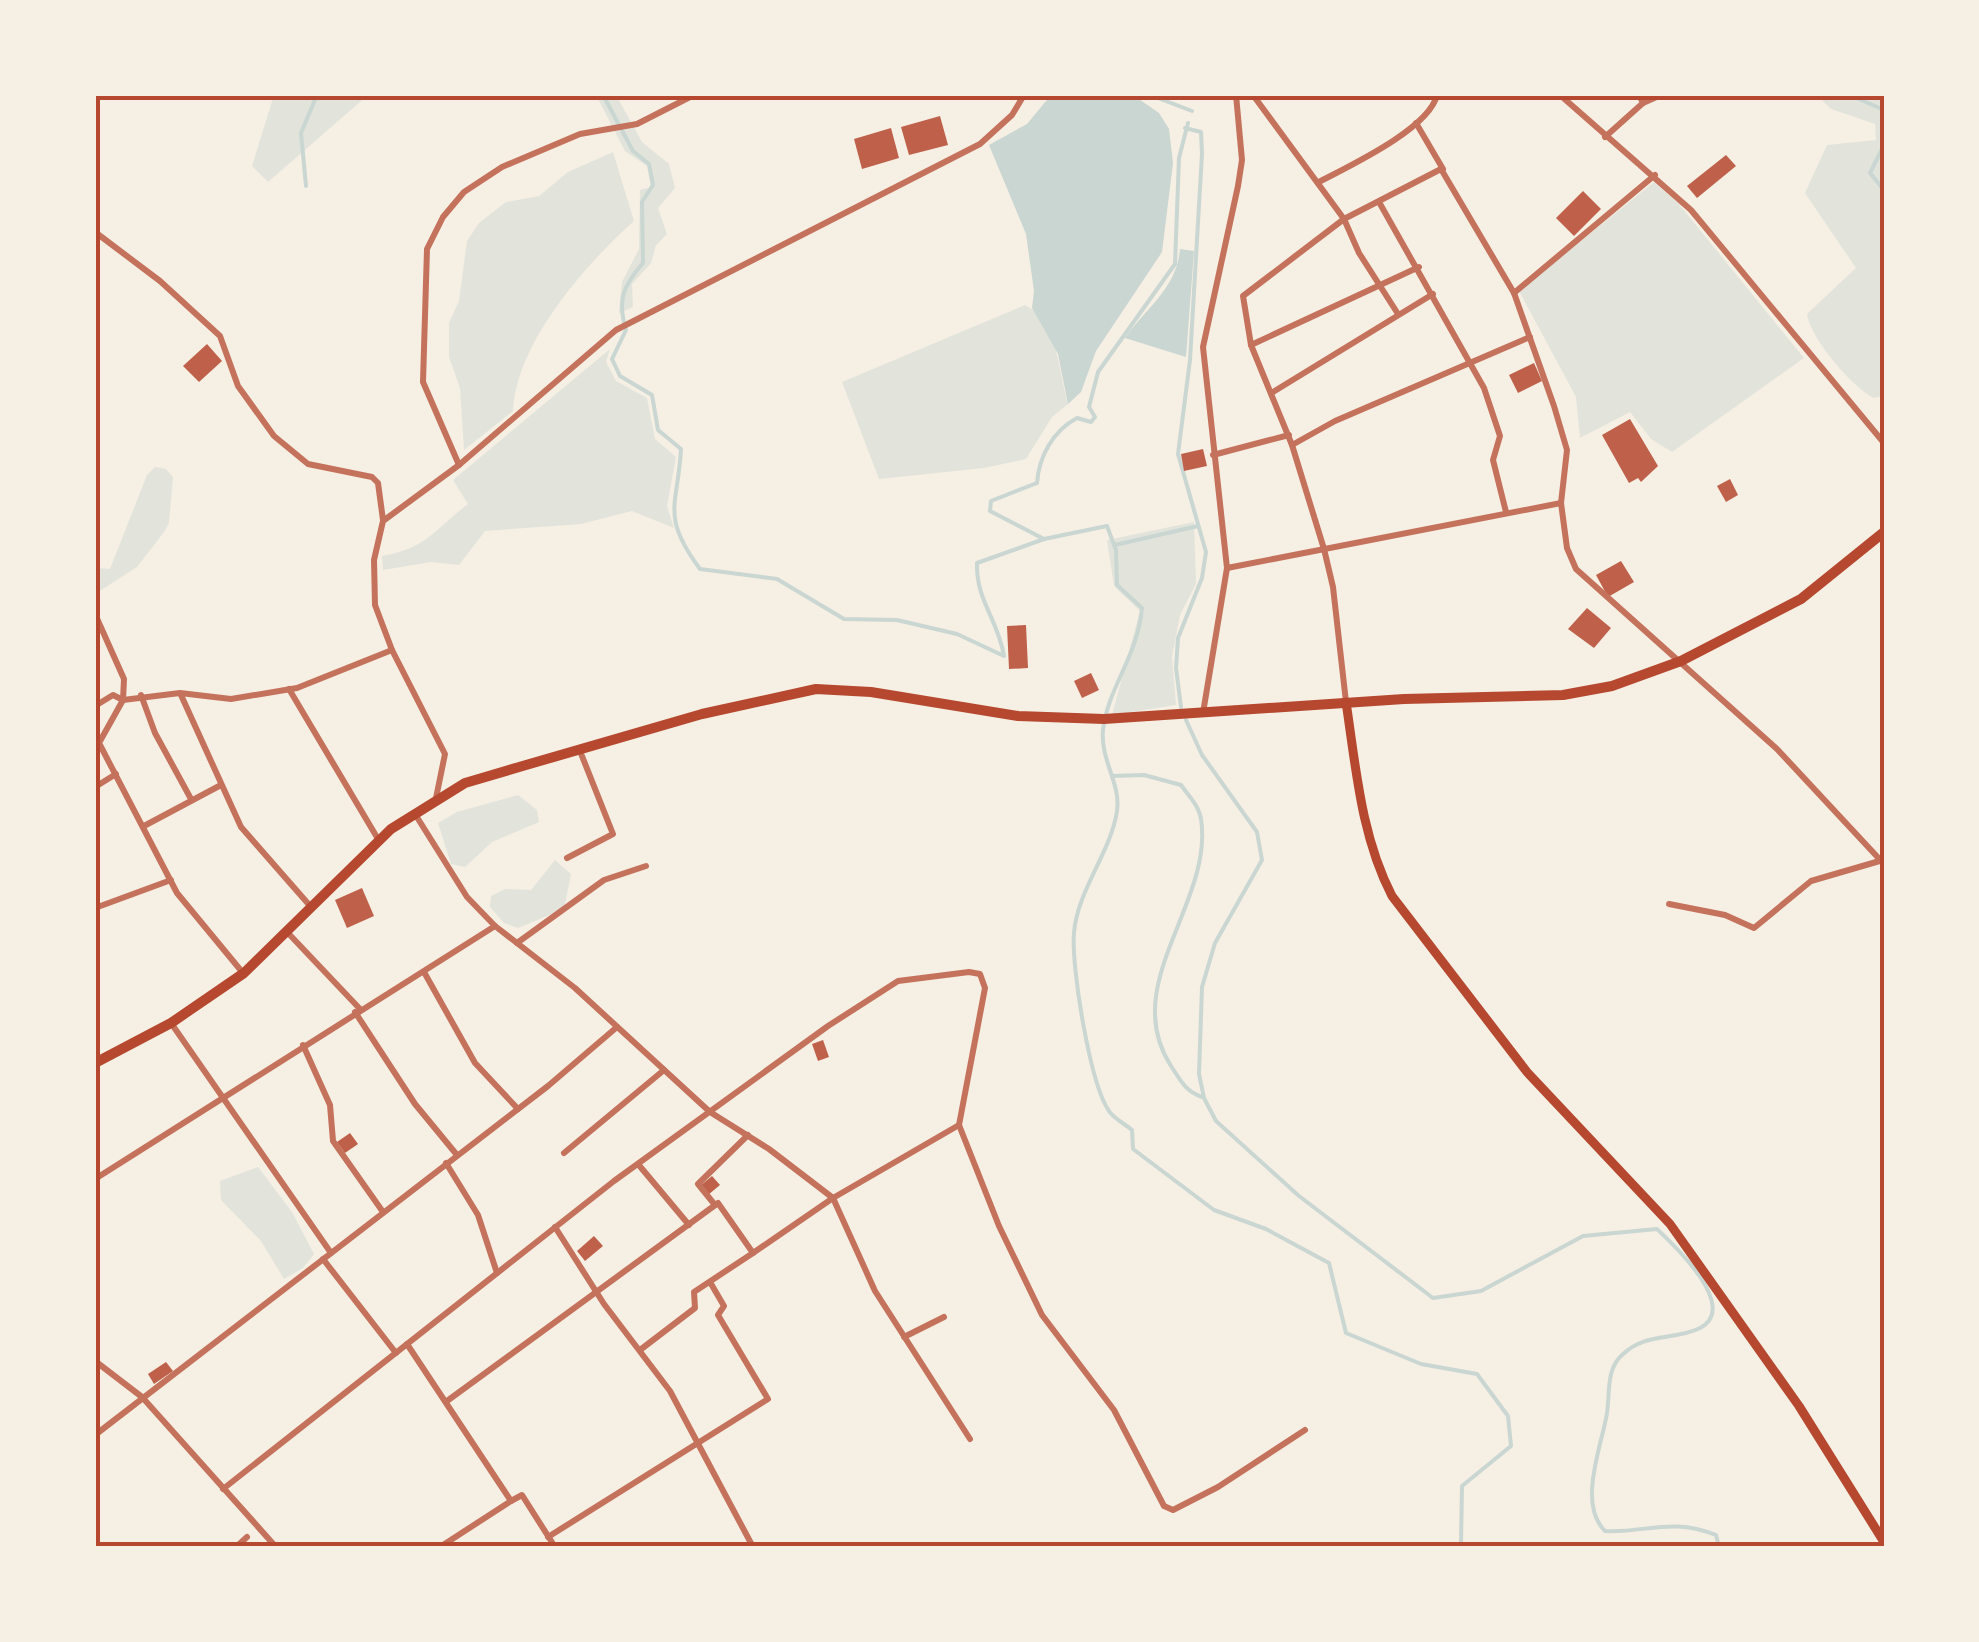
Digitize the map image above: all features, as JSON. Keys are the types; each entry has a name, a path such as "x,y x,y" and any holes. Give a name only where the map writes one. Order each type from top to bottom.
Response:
{"main road":[{"path":"95,1063 171,1024 244,974 378,839 464,783 702,714 816,689 871,692 1018,716 1104,719 1346,702 1563,695 1612,686 1681,662 1801,599 1884,532"},
{"path":"1346,702 1365,824 1377,868 1392,896 1527,1072 1670,1224 1799,1406 1884,1542"}],"street":[{"path":"458,465 423,382 430,239 464,192 502,166 580,134 637,124 694,95"},
{"path":"383,521 458,465 616,330 980,144 1012,116 1024,95"},
{"path":"1203,713 1227,568 1203,347 1242,160 1236,95"},
{"path":"1253,95 1344,219 1398,314"},
{"path":"1319,182 1416,123 1437,95"},
{"path":"1560,95 1691,210 1884,443"},
{"path":"1605,137 1641,99 1661,95"},
{"path":"1416,123 1514,293 1567,450 1560,503 1567,548 1584,580 1777,749 1883,861 1811,880 1754,928 1725,915 1669,904"},
{"path":"1346,702 1333,587 1324,549 1289,434 1251,344 1244,293 1344,219 1444,170"},
{"path":"1514,293 1655,175"},
{"path":"1379,202 1420,267 1470,363 1500,436 1493,460 1506,512"},
{"path":"95,232 226,342 241,390 274,436 308,464 372,477 382,492 383,521 374,560 375,605 392,650 446,754 436,798"},
{"path":"1251,344 1420,267"},
{"path":"1273,392 1434,294"},
{"path":"1292,444 1334,421 1530,337"},
{"path":"1213,455 1289,434"},
{"path":"1227,568 1560,503"},
{"path":"95,614 124,678 122,700 99,740 171,880 244,974"},
{"path":"95,706 106,697 122,700 141,695 180,694 231,699 288,689 392,650"},
{"path":"288,689 378,839"},
{"path":"180,694 241,827 311,907"},
{"path":"141,695 155,733 191,799"},
{"path":"568,858 613,834 580,749"},
{"path":"95,787 116,774"},
{"path":"144,826 220,786"},
{"path":"414,812 467,897 495,926 617,1027 710,1112 748,1135 832,1198 864,1272 970,1439"},
{"path":"517,944 604,880 646,866"},
{"path":"95,908 171,880"},
{"path":"95,1179 495,926"},
{"path":"288,933 358,1011 380,1055 457,1155"},
{"path":"424,972 475,1063 518,1109"},
{"path":"222,1489 638,1164 898,981 969,972 984,978 959,1125 999,1226 1042,1315 1114,1410 1164,1506 1174,1510 1218,1487 1306,1430"},
{"path":"171,1024 396,1353"},
{"path":"95,1434 518,1109 617,1027"},
{"path":"303,1045 330,1105 333,1141 383,1212"},
{"path":"564,1153 664,1070"},
{"path":"640,1350 695,1308 692,1295 710,1282 832,1198 959,1125"},
{"path":"715,1205 698,1184 748,1135"},
{"path":"446,1163 474,1206 498,1273"},
{"path":"638,1164 689,1225"},
{"path":"447,1401 719,1203 753,1253"},
{"path":"555,1227 670,1391 753,1547"},
{"path":"548,1538 695,1442 766,1402 769,1396 718,1316 724,1308 710,1282"},
{"path":"904,1337 944,1317"},
{"path":"407,1344 511,1500"},
{"path":"95,1362 142,1397 276,1547"},
{"path":"440,1547 522,1495 555,1547"},
{"path":"236,1547 246,1536"}],"shaded area":[{"path":"274,95 368,95 268,182 252,166"},
{"path":"596,95 616,95 642,142 669,164 675,188 658,208 667,234 656,245 651,263 632,284 633,307 619,313 622,282 639,249 640,190 651,187 647,166 625,151"},
{"path":"1051,95 1133,95 1159,113 1169,129 1173,163 1162,252 1096,351 1081,392 1068,404 1058,354 1032,308 1034,291 1026,234 989,145 1027,124"},
{"path":"1817,95 1884,95 1884,396 1874,398 1865,393 1844,373 1816,336 1807,314 1856,268 1805,193 1827,145 1876,140 1875,124 1831,109"},
{"path":"613,152 634,221 556,307 526,359 513,411 464,450 460,388 449,357 449,323 459,301 467,241 479,223 506,202 539,196 568,172"},
{"path":"1654,182 1678,203 1804,358 1672,452 1651,439 1630,412 1580,438 1576,397 1519,291"},
{"path":"1180,249 1194,251 1186,357 1125,338 1167,286"},
{"path":"1025,305 1036,313 1051,335 1068,404 1052,417 1026,459 984,468 879,479 842,382"},
{"path":"610,349 606,362 616,381 647,398 655,439 676,457 667,506 674,528 632,511 581,524 485,531 459,565 431,562 383,570 382,556 420,543 468,504 453,480"},
{"path":"155,467 166,469 173,477 169,523 137,567 95,594 95,568 110,569 147,475"},
{"path":"1194,522 1196,584 1180,615 1172,657 1176,705 1112,715 1140,611 1114,586 1107,540"},
{"path":"518,795 537,810 539,822 492,842 465,867 451,864 438,823 457,812"},
{"path":"555,860 571,874 564,909 518,928 504,923 490,907 491,896 505,889 531,890"},
{"path":"258,1167 292,1212 314,1254 303,1268 284,1279 261,1241 221,1200 220,1181"}],"building":[{"path":"940,116 948,145 909,155 901,127"},
{"path":"891,128 899,158 862,169 854,139"},
{"path":"1726,155 1736,166 1697,198 1687,186"},
{"path":"1583,191 1601,209 1574,236 1556,218"},
{"path":"207,344 222,361 199,382 183,366"},
{"path":"1534,363 1542,381 1518,393 1509,375"},
{"path":"1630,419 1658,466 1641,482 1638,478 1629,483 1602,435"},
{"path":"1203,449 1207,466 1184,471 1181,454"},
{"path":"1730,479 1738,495 1726,502 1717,486"},
{"path":"1621,561 1634,582 1608,597 1596,575"},
{"path":"1587,608 1611,628 1594,648 1568,629"},
{"path":"1026,625 1028,668 1009,669 1007,626"},
{"path":"1091,673 1099,690 1082,698 1074,681"},
{"path":"362,888 374,916 347,928 335,900"},
{"path":"823,1040 829,1057 818,1061 812,1044"},
{"path":"350,1133 358,1144 345,1153 337,1142"},
{"path":"712,1176 720,1185 708,1195 700,1186"},
{"path":"594,1236 603,1246 585,1261 577,1251"},
{"path":"166,1362 173,1371 154,1384 148,1374"}],"waterway":[{"path":"306,186 301,133 317,95"},
{"path":"603,95 633,151 649,164 653,185 642,202 643,263 624,294 626,330 612,359 620,376 652,395 658,430 681,449 674,510 680,535 700,569 777,579 844,619 897,620 957,634 1004,656 980,588 977,563 1044,539"},
{"path":"1150,95 1192,111"},
{"path":"1850,95 1884,110"},
{"path":"1188,123 1179,158 1175,264 1098,372 1089,407 1095,417 1091,422 1077,418 1054,437 1044,454 1037,483 991,501 990,511 1044,539 1107,526 1116,550 1117,585 1142,608 1135,641 1103,730 1104,751 1116,791 1114,826 1076,917 1074,949 1083,1024 1102,1097 1111,1114 1132,1130 1133,1149 1214,1210 1266,1229 1329,1263 1346,1333 1421,1364 1477,1374 1508,1416 1511,1446 1462,1486 1461,1543 1465,1547"},
{"path":"1181,707 1176,668 1178,638 1202,578 1206,552 1178,454 1190,360 1202,154 1201,132 1185,128"},
{"path":"1884,145 1870,173 1884,190"},
{"path":"1115,545 1198,526"},
{"path":"1186,720 1202,755 1257,832 1262,860 1215,943 1202,987 1199,1074 1204,1098 1216,1121 1299,1196 1433,1298 1481,1291 1583,1236 1657,1229 1700,1277 1713,1306 1710,1318 1700,1328 1640,1343 1617,1361 1611,1374 1594,1474 1593,1506 1605,1531 1685,1527 1716,1535 1719,1547"},
{"path":"1112,776 1144,775 1181,785 1200,814 1201,850 1194,882 1161,974 1155,1005 1158,1035 1171,1066 1187,1089 1202,1097"}]}
